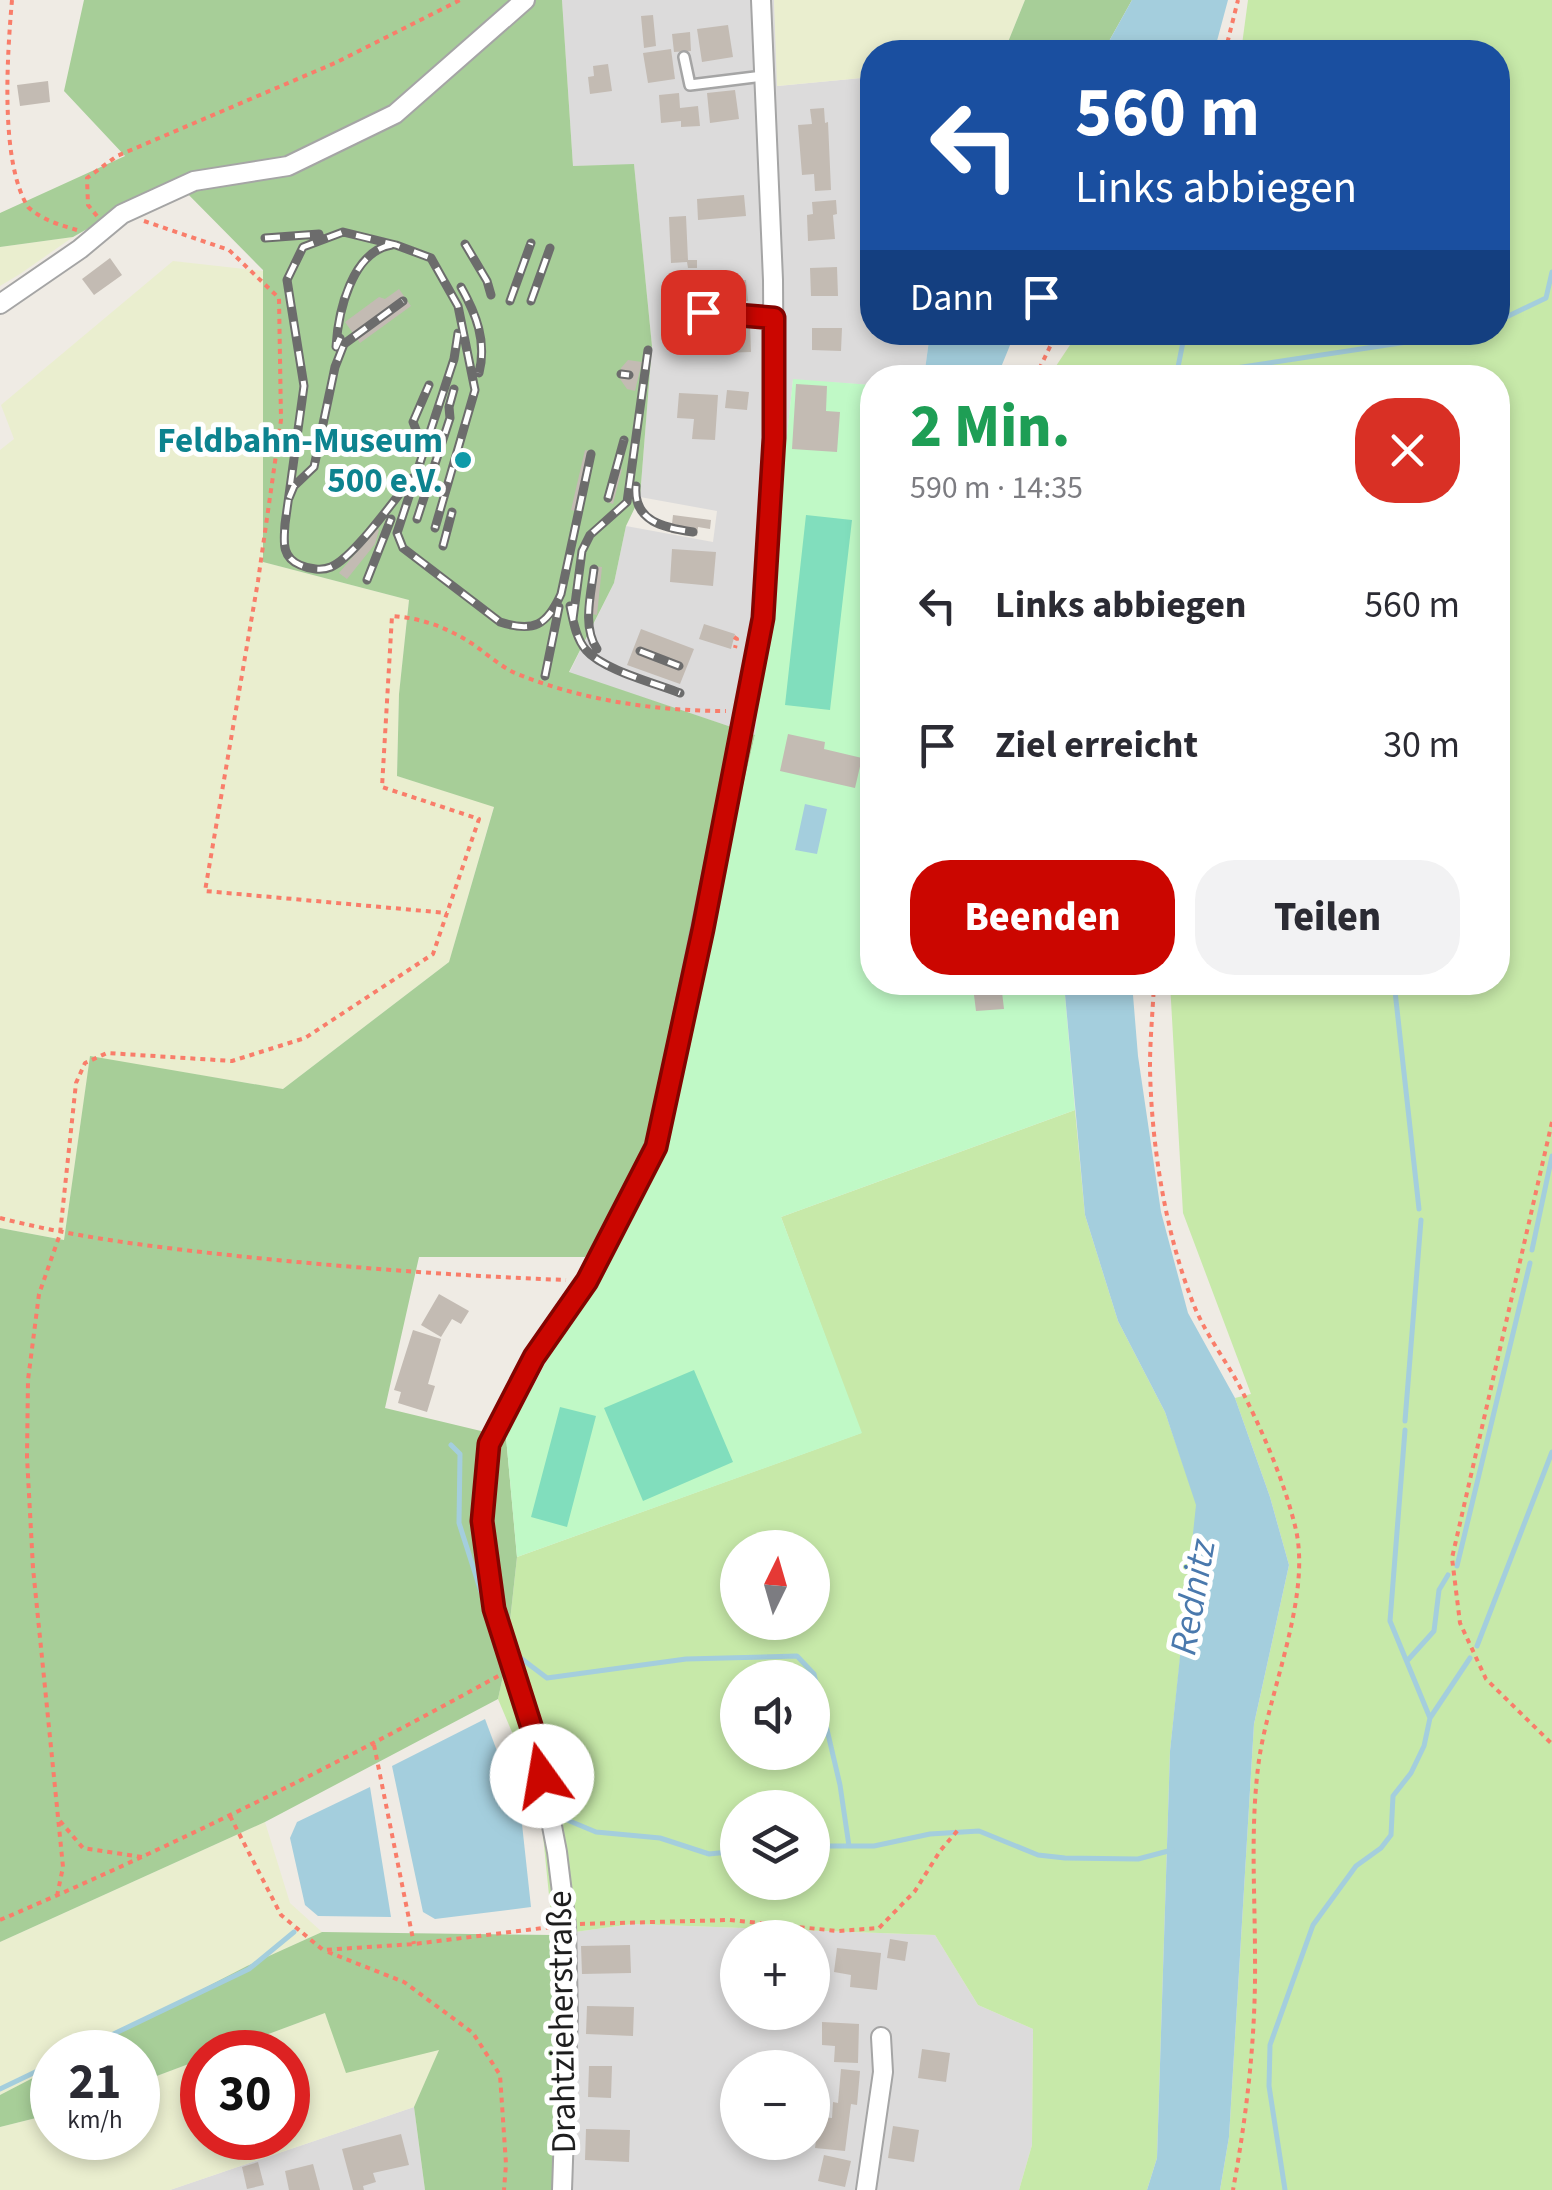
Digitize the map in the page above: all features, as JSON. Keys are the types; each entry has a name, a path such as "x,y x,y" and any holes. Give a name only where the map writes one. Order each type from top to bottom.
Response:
{"street":[{"path":"0,304 122,214 194,182 288,166 395,114 525,0"},
{"name":"Drahtzieherstraße","path":"562,2190 568,2016 566,1925 557,1852 535,1738 494,1609 482,1521 489,1444 534,1357 587,1281 656,1147 763,618 774,438 774,318 761,0"},
{"path":"866,2190 883,2072 882,2037"}],"lane":[{"path":"684,57 690,85 763,76"},
{"path":"703,312 774,318"}],"path":[{"path":"1,126 12,0"},
{"path":"102,231 88,205 87,178 117,156 335,62 460,0"},
{"path":"1228,40 1238,0"},
{"path":"4,156 8,173 28,207 50,222 102,231"},
{"path":"122,214 229,250 280,298 280,420 258,581 205,890 447,913"},
{"path":"57,1896 63,1867 33,1568 27,1457 28,1380 39,1294 60,1234 76,1083 84,1063 108,1053 232,1061 273,1051 305,1038 434,954 479,818 382,787 392,616 420,618 465,638 512,672 590,697 680,712 745,711"},
{"path":"734,637 734,648"},
{"path":"1153,995 1150,1068 1162,1182 1179,1264 1194,1307 1240,1387 1260,1431 1296,1529 1300,1559 1259,1758 1252,1882 1254,2018 1245,2130 1233,2190"},
{"path":"1552,1122 1452,1558 1460,1623 1486,1679 1552,1744"},
{"path":"0,1218 117,1244 408,1274 587,1281"},
{"path":"0,1920 230,1816 374,1745 513,1668"},
{"path":"374,1745 414,1944"},
{"path":"230,1816 281,1915 323,1950 404,1982 473,2033 500,2075 504,2190"},
{"path":"60,1821 83,1848 142,1857"},
{"path":"323,1950 634,1920 729,1920 838,1931 879,1928 915,1891 958,1830"}],"shaded area":[{"path":"562,0 774,0 778,86 860,78 860,345 928,345 926,365 860,365 860,384 793,380 755,735 569,673 614,583 626,526 713,542 717,511 640,497 652,346 634,165 573,166"},
{"path":"633,1924 720,1927 720,2030 830,2030 830,1931 935,1935 978,2005 1033,2029 1032,2145 1019,2190 553,2190 553,1935"},
{"path":"414,2107 425,2190 170,2190 258,2160 310,2160 310,2142"}],"green space":[{"path":"84,0 562,0 573,166 634,164 652,346 640,497 626,526 614,583 569,672 755,735 659,1150 585,1257 419,1257 385,1408 506,1437 517,1557 498,1699 265,1822 0,1942 0,1228 64,1240 90,1056 283,1089 449,962 494,807 397,776 399,694 409,600 263,562 263,270 174,180 73,237 0,247 0,213 125,156 64,91"},
{"path":"774,0 1025,0 1009,40 860,40 860,78 777,86"},
{"path":"1025,0 1132,0 1110,40 1009,40"},
{"path":"1248,0 1552,0 1552,2190 1220,2190 1229,2137 1254,1724 1289,1565 1235,1398 1251,1394 1183,1213 1171,995 1510,995 1510,365 1057,365 1070,345 1510,345 1510,40 1243,40"},
{"path":"73,237 20,274 0,286 0,247"},
{"path":"173,261 263,271 263,562 409,600 399,694 397,776 494,806 449,962 283,1089 90,1057 64,1240 0,1228 0,450 14,439 1,405"},
{"path":"793,379 860,384 860,995 1065,995 1075,1110 781,1217 862,1433 517,1557 506,1437 659,1150 755,735"},
{"path":"806,515 852,520 830,710 785,705"},
{"path":"1075,1110 1085,1215 1118,1321 1165,1412 1197,1505 1170,1751 1157,2158 1147,2190 1019,2190 1032,2145 1033,2029 978,2005 935,1935 830,1931 830,1920 720,1920 720,1927 633,1924 553,1935 539,1796 498,1699 517,1557 861,1433 781,1217"},
{"path":"694,1370 733,1462 643,1501 604,1408"},
{"path":"560,1407 596,1416 567,1527 531,1517"},
{"path":"265,1822 290,1903 322,1932 123,2030 30,2030 30,2079 0,2095 0,1942"},
{"path":"322,1932 553,1935 553,2190 425,2190 414,2107 439,2050 346,2073 325,2013 279,2030 180,2030 180,2067 160,2075 160,2030 123,2030"},
{"path":"325,2013 440,2049 414,2107 310,2142 310,2030 279,2030"},
{"path":"180,2067 180,2160 258,2160 170,2190 0,2190 0,2127 30,2120 30,2160 160,2160 160,2075"},
{"path":"30,2079 30,2120 0,2127 0,2095"}],"water":[{"path":"1132,0 1228,0 1217,40 1110,40"},
{"path":"928,345 1010,345 1002,365 926,365"},
{"path":"805,804 827,809 817,854 795,850"},
{"name":"Rednitz","path":"1065,995 1133,995 1161,1212 1188,1313 1235,1398 1289,1565 1254,1724 1229,2137 1220,2190 1147,2190 1157,2158 1170,1751 1196,1505 1165,1412 1118,1321 1085,1215"},
{"path":"485,1719 521,1815 531,1907 435,1919 423,1912 392,1766"},
{"path":"370,1787 391,1917 318,1916 305,1905 290,1838 297,1822"}],"building":[{"path":"653,15 656,46 644,48 641,16"},
{"path":"728,25 733,57 702,62 697,29"},
{"path":"690,32 691,51 674,52 672,34"},
{"path":"671,49 675,79 648,83 643,53"},
{"path":"608,64 612,91 590,94 588,77 594,76 593,66"},
{"path":"48,81 50,102 20,106 17,85"},
{"path":"735,90 739,119 710,123 707,93"},
{"path":"679,93 680,108 698,106 700,126 681,127 681,121 661,123 659,95"},
{"path":"824,108 831,190 815,191 814,174 802,175 798,125 812,124 810,109"},
{"path":"744,195 746,216 698,220 697,199"},
{"path":"836,200 835,239 808,241 807,215 813,214 812,202"},
{"path":"686,216 688,260 697,260 697,268 688,268 687,262 671,263 669,217"},
{"path":"110,258 122,275 94,295 82,279"},
{"path":"837,267 838,296 811,296 810,268"},
{"path":"746,280 748,301 730,303 728,281"},
{"path":"399,289 411,306 360,343 345,322 379,297 385,299"},
{"path":"670,315 700,316 700,346 670,346"},
{"path":"750,323 751,352 720,353 719,324"},
{"path":"812,328 842,328 841,351 812,350"},
{"path":"628,360 642,362 635,391 627,389 620,379 621,368"},
{"path":"796,384 827,386 826,411 840,412 837,452 792,449"},
{"path":"727,390 749,392 747,410 725,408"},
{"path":"679,393 718,395 715,440 692,439 694,419 677,418"},
{"path":"585,450 594,452 579,512 571,510"},
{"path":"613,467 622,469 613,504 605,501"},
{"path":"673,515 711,520 710,529 698,527 697,536 671,533"},
{"path":"379,530 375,544 347,579 339,573"},
{"path":"672,549 716,552 713,586 670,582"},
{"path":"590,566 602,567 597,615 586,613"},
{"path":"704,624 735,634 731,649 699,639"},
{"path":"641,629 694,649 680,684 627,665"},
{"path":"788,734 825,742 824,749 860,758 855,788 780,771"},
{"path":"974,995 1002,995 1004,1009 976,1011"},
{"path":"439,1294 469,1311 461,1324 452,1319 441,1337 421,1325"},
{"path":"413,1330 441,1339 428,1384 435,1386 427,1412 398,1403 401,1392 394,1390"},
{"path":"890,1939 908,1942 905,1961 887,1958"},
{"path":"630,1945 631,1973 582,1974 581,1946"},
{"path":"837,1948 881,1953 877,1990 850,1987 851,1975 834,1972"},
{"path":"587,2006 634,2007 633,2036 586,2034"},
{"path":"830,2022 859,2024 858,2063 834,2062 835,2046 822,2045 822,2030 830,2030"},
{"path":"922,2049 950,2053 946,2082 918,2078"},
{"path":"589,2066 612,2066 611,2098 588,2097"},
{"path":"841,2069 860,2071 857,2105 851,2104 845,2151 830,2150 830,2118 833,2102 838,2103"},
{"path":"893,2126 919,2130 914,2162 888,2158"},
{"path":"586,2129 630,2130 629,2162 585,2160"},
{"path":"401,2134 409,2165 373,2173 376,2182 363,2186 364,2190 353,2190 342,2149"},
{"path":"830,2156 851,2161 845,2187 818,2181 823,2160 830,2160"},
{"path":"258,2162 264,2185 247,2189 242,2167"},
{"path":"313,2164 320,2190 289,2190 285,2171"}],"waterway":[{"path":"1510,315 1546,298 1552,272"},
{"path":"1178,365 1182,345"},
{"path":"1255,365 1387,345"},
{"path":"1395,995 1419,1209"},
{"path":"1532,1250 1552,1156"},
{"path":"1405,1421 1421,1220"},
{"path":"1457,1566 1530,1263"},
{"path":"1405,1430 1390,1621 1430,1718"},
{"path":"451,1445 460,1454 459,1523 485,1604"},
{"path":"1477,1646 1552,1452"},
{"path":"1407,1661 1434,1631 1439,1590 1448,1575"},
{"path":"514,1653 547,1678 686,1659 797,1656 814,1674 840,1785 849,1846"},
{"path":"1285,2190 1269,2086 1270,2045 1313,1925 1356,1866 1381,1848 1391,1835 1393,1796 1411,1773 1424,1746 1430,1718 1470,1658"},
{"path":"560,1817 596,1832 660,1838 709,1854 720,1853"},
{"path":"830,1846 874,1846 930,1834 979,1831 1038,1855 1065,1858 1138,1859 1172,1850"},
{"path":"122,2030 249,1969 294,1932"},
{"path":"0,2089 30,2075"}],"railway":[{"path":"412,478 340,561 316,569 290,558 284,536 304,386 287,280 303,247 343,232 431,258 458,306 475,390 435,528"},
{"path":"265,238 319,234"},
{"path":"510,301 531,243"},
{"path":"465,244 491,295"},
{"path":"340,338 336,347 344,301 357,271 378,250 392,245"},
{"path":"531,301 550,248"},
{"path":"461,287 479,328 479,373"},
{"path":"289,498 294,486 314,467 335,367 344,344 403,301"},
{"path":"458,333 454,359 397,533 403,548 500,622 522,627 538,624 561,594 591,454"},
{"path":"573,619 582,551 590,535 627,502 648,350"},
{"path":"621,374 629,375"},
{"path":"423,448 413,422 429,385"},
{"path":"417,519 450,418 454,389"},
{"path":"608,498 624,440"},
{"path":"636,486 636,498 645,515 662,525 693,532"},
{"path":"443,546 452,512"},
{"path":"367,580 391,519"},
{"path":"594,569 589,621 597,649"},
{"path":"570,606 580,640 594,657 617,670 680,693"},
{"path":"545,676 559,607"},
{"path":"640,651 679,666"}],"place":[{"name":"Feldbahn-Museum 500 e.V.","path":"463,460"}],"route":[{"path":"542,1776 535,1738 494,1609 482,1521 489,1444 534,1357 587,1281 656,1147 763,618 774,438 774,318 703,312"}]}
